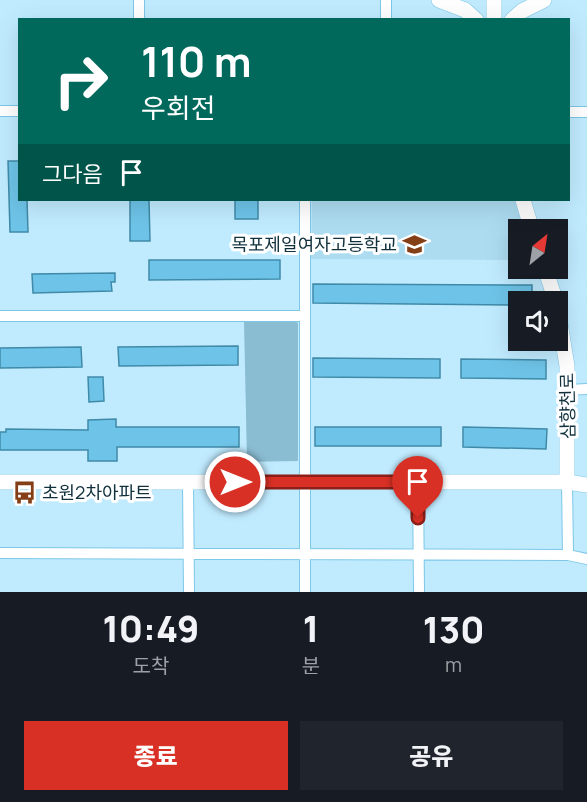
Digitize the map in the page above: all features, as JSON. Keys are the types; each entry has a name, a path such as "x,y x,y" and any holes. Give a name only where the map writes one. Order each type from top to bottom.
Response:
{"street":[{"path":"139,0 139,18"},
{"path":"386,0 386,18"},
{"path":"439,0 454,4 473,18"},
{"path":"494,0 494,18"},
{"path":"514,18 522,11 544,0"},
{"path":"0,111 18,111"},
{"path":"570,112 587,112"},
{"path":"305,201 305,592"},
{"path":"523,201 529,219"},
{"path":"0,316 305,316"},
{"name":"삼향천로","path":"565,351 568,390 567,482"},
{"path":"568,390 587,389"},
{"path":"0,482 567,482 587,485"},
{"path":"188,482 189,592"},
{"path":"418,482 419,592"},
{"path":"567,482 568,555"},
{"path":"0,553 568,555 587,559"}],"shaded area":[{"name":"목포제일여자고등학교","path":"312,201 516,201 522,219 508,219 508,260 311,259"},
{"path":"292,319 298,323 298,461 247,462 244,321"}],"building":[{"path":"8,161 18,161 18,201 27,201 28,232 10,232"},
{"path":"130,201 149,201 150,241 130,241"},
{"path":"235,201 258,201 258,219 235,219"},
{"path":"149,260 280,260 280,279 149,280"},
{"path":"115,273 115,282 111,282 112,291 33,293 32,274"},
{"path":"313,284 532,285 532,291 508,291 508,305 313,303"},
{"path":"238,346 238,365 119,366 118,347"},
{"path":"81,347 82,367 0,368 0,348"},
{"path":"313,358 440,359 440,378 313,377"},
{"path":"461,359 546,360 546,379 461,378"},
{"path":"88,377 103,377 104,401 89,402"},
{"path":"116,419 116,427 239,427 239,447 117,447 117,461 88,461 88,450 0,450 0,432 6,432 6,429 88,430 88,420"},
{"path":"315,427 441,427 441,446 315,446"},
{"path":"463,427 547,429 546,449 463,447"}],"place":[{"name":"목포제일여자고등학교","path":"415,244"},
{"name":"초원2차아파트","path":"24,492"}],"route":[{"path":"235,482 418,482 418,518"}]}
